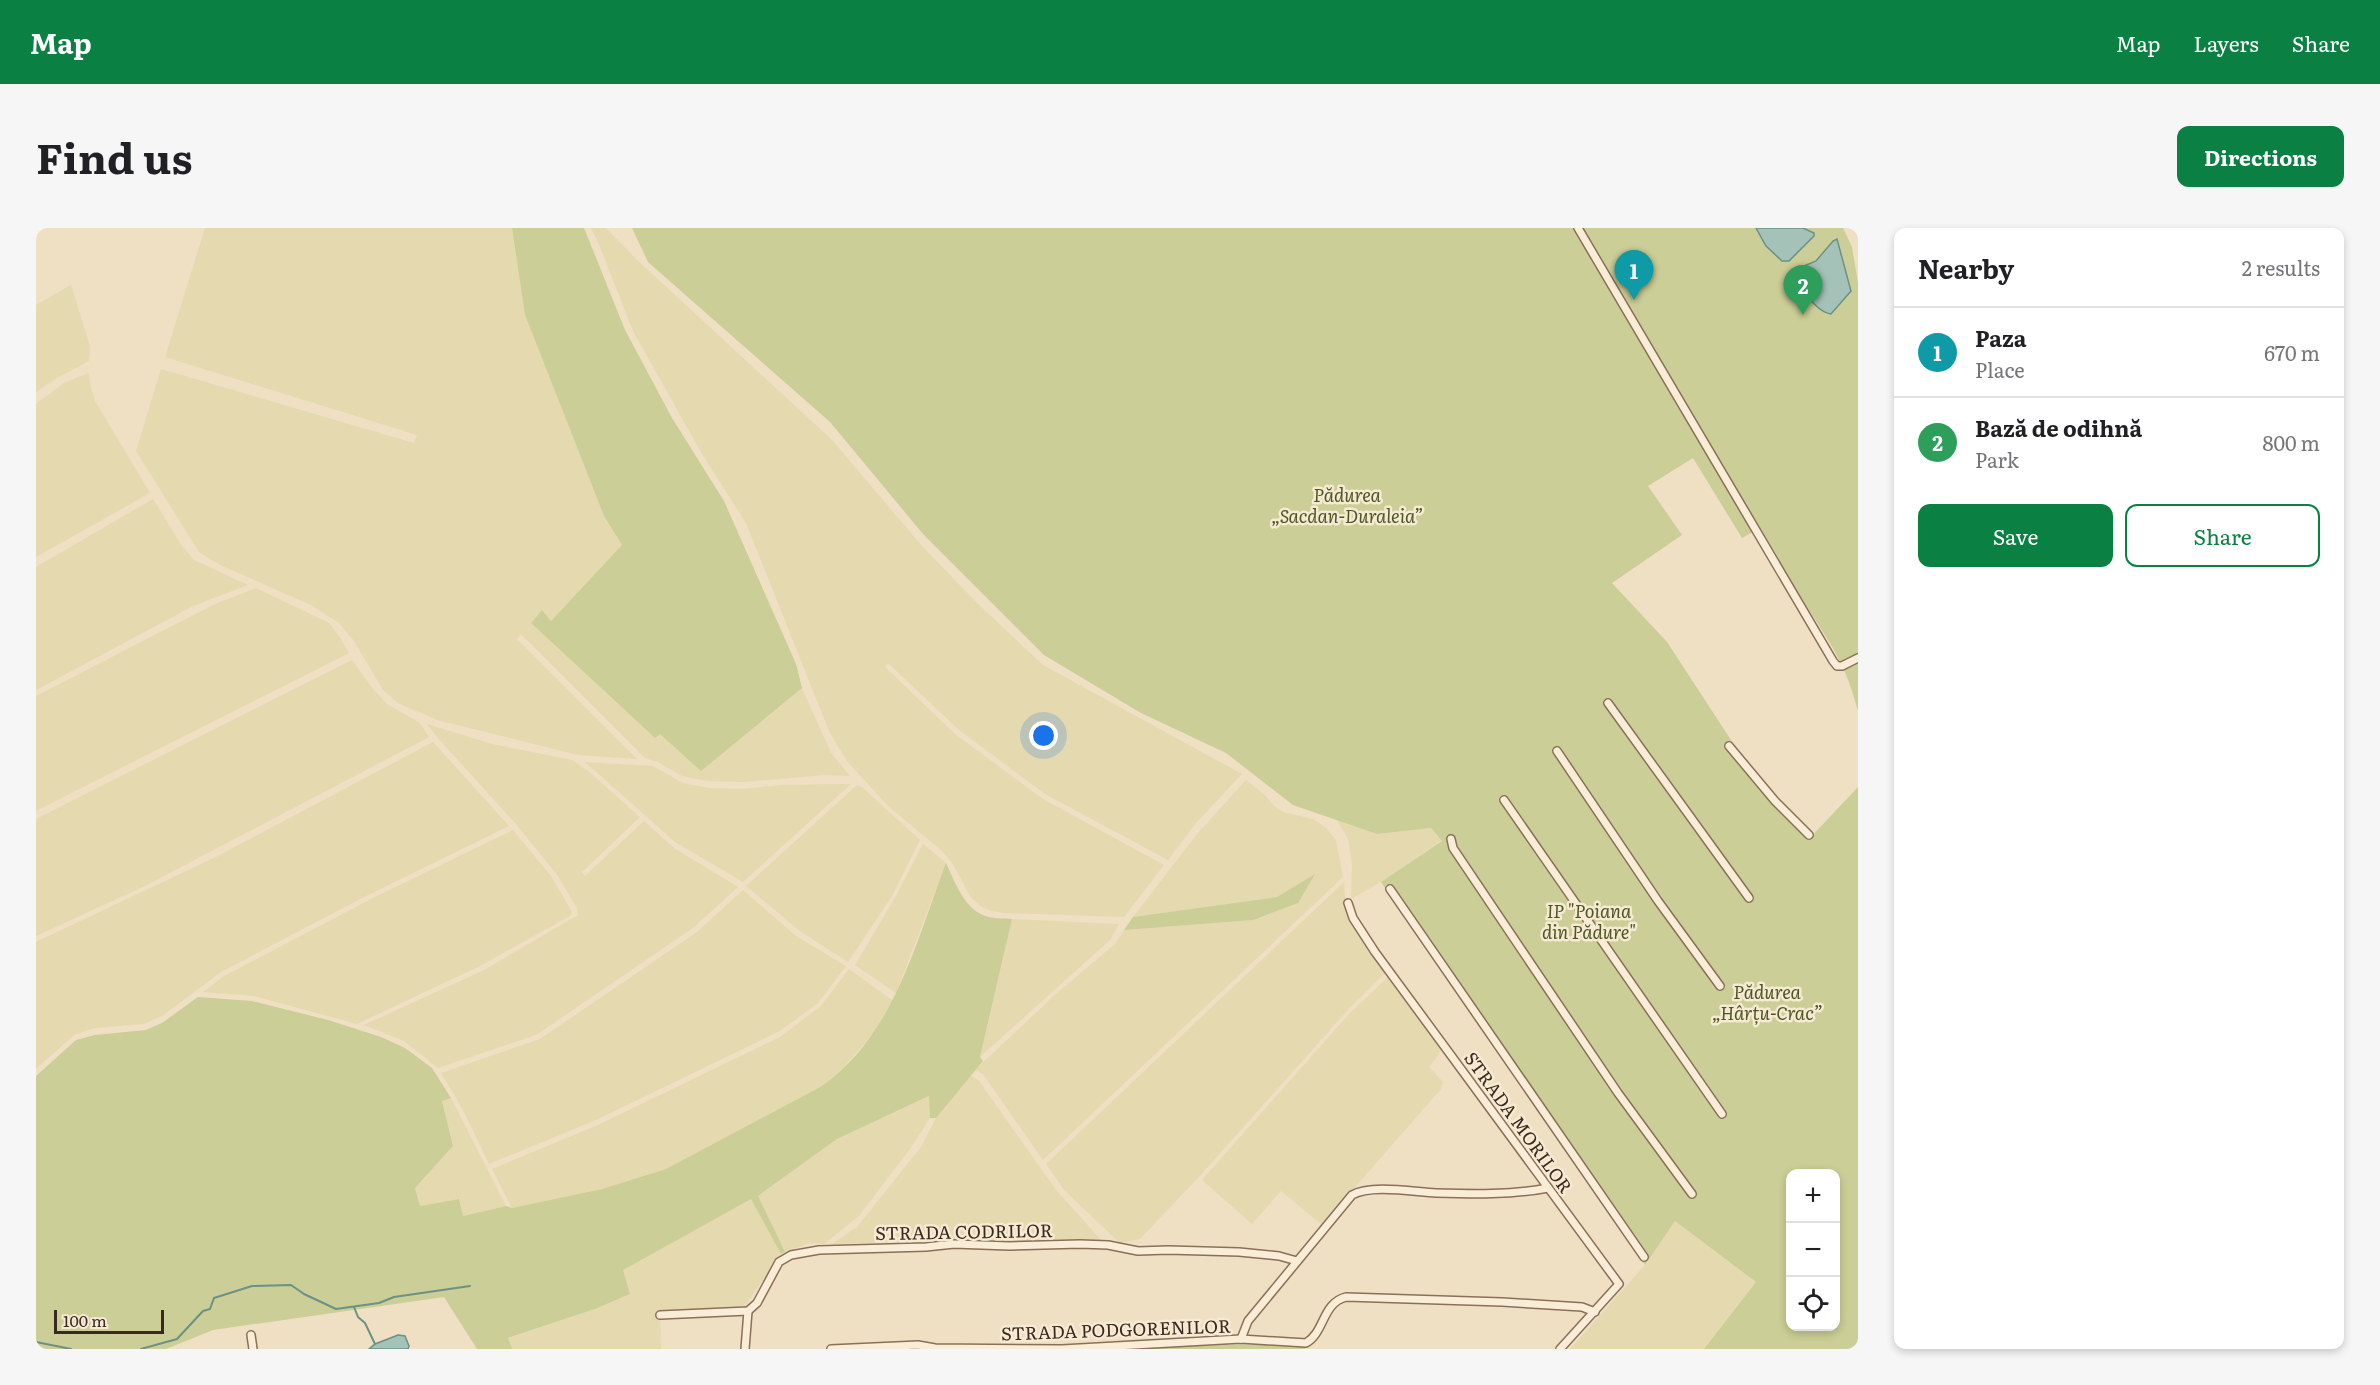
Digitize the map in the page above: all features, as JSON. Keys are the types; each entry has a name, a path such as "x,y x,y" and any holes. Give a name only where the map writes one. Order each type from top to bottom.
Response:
{"street":[{"path":"1578,228 1833,661 1837,666 1842,666 1858,658"},
{"path":"1608,703 1749,898"},
{"path":"1729,746 1775,801 1809,835"},
{"path":"1557,751 1658,901 1720,986"},
{"path":"1504,800 1722,1114"},
{"path":"1451,839 1453,848 1503,925 1618,1093 1692,1194"},
{"path":"1390,889 1644,1257"},
{"name":"STRADA MORILOR","path":"1348,903 1353,918 1375,952 1484,1102 1523,1150 1548,1188 1619,1284 1560,1349"},
{"path":"1241,1339 1248,1321 1352,1195 1358,1192 1380,1190 1434,1193 1508,1192 1548,1188"},
{"name":"STRADA CODRILOR","path":"748,1311 757,1303 779,1262 791,1255 819,1250 954,1244 1017,1246 1080,1244 1108,1245 1138,1251 1239,1252 1297,1260"},
{"path":"1311,1349 1310,1341 1332,1304 1346,1297 1502,1302 1582,1308 1595,1312"},
{"path":"660,1315 748,1311 745,1349"},
{"path":"252,1335 253,1349"},
{"name":"STRADA PODGORENILOR","path":"831,1349 918,1345 931,1348 1062,1349 1241,1339 1300,1343 1310,1341"}],"shaded area":[{"path":"205,228 512,228 525,315 604,516 623,545 551,621 542,610 531,623 655,738 660,733 701,770 802,688 831,753 850,776 824,775 744,782 707,781 682,776 658,762 645,758 521,634 517,639 637,759 578,755 437,720 398,703 383,690 354,641 339,623 311,605 220,565 199,552 136,451 161,369 414,443 417,435 165,357"},
{"path":"591,228 606,228 636,259 832,440 922,546 978,604 1043,665 1242,774 1196,823 1168,860 1045,794 959,730 888,663 885,667 955,734 1043,799 1164,865 1124,917 1005,913 991,911 980,906 970,896 953,864 943,852 889,807 847,761 830,733 746,523 702,454 633,331"},
{"path":"71,285 90,346 89,361 36,392 36,305"},
{"path":"89,373 95,401 150,493 36,557 36,404 64,383"},
{"path":"153,499 182,546 194,560 248,585 193,606 36,690 36,567"},
{"path":"256,588 329,623 349,653 36,811 36,696 215,604"},
{"path":"352,660 387,704 420,723 429,737 143,887 36,936 36,819"},
{"path":"427,724 492,744 572,760 587,770 640,817 582,872 585,876 644,821 674,848 738,887 693,928 536,1035 438,1068 404,1041 364,1025 482,971 578,915 577,908 558,876 516,824"},
{"path":"433,742 509,826 362,898 221,972 162,1016 144,1024 94,1028 74,1035 36,1069 36,942 216,857"},
{"path":"585,762 653,766 683,783 709,788 741,789 783,785 851,784 743,882 675,842"},
{"path":"1246,780 1283,812 1313,819 1326,828 1336,840 1343,877 1043,1160 983,1074 975,1070 1057,993 1115,944 1124,930 1253,920 1314,875 1277,897 1133,917 1198,833"},
{"path":"857,785 920,840 892,896 848,962 800,931 746,886"},
{"path":"1337,820 1377,834 1431,828 1442,840 1381,882 1351,899 1352,863 1348,839"},
{"path":"513,830 551,876 572,912 570,916 480,966 357,1024 254,996 203,992 224,976 375,897"},
{"path":"923,844 946,863 896,993 855,965 895,898"},
{"path":"1344,882 1346,914 1387,971 1346,1012 1197,1179 1140,1239 1120,1243 1064,1190 1046,1164"},
{"path":"743,890 796,936 846,966 818,1003 780,1031 596,1120 489,1164 463,1110 441,1073 540,1039 697,932"},
{"path":"1012,919 1119,924 1110,940 980,1057"},
{"path":"849,969 892,1000 874,1033 836,1076 822,1086 666,1169 602,1189 512,1208 492,1169 598,1125 780,1037 821,1006"},
{"path":"1390,975 1441,1046 1439,1054 1429,1067 1443,1082 1441,1089 1322,1225 1281,1191 1252,1224 1202,1180 1349,1014"},
{"path":"970,1074 979,1081 1056,1190 1101,1240 1019,1242 974,1240 832,1244 857,1227 921,1147 936,1118"},
{"path":"930,1096 930,1118 912,1146 859,1216 824,1244 810,1243 785,1252 757,1197 837,1139"},
{"path":"451,1098 506,1206 463,1216 459,1199 420,1206 415,1188 453,1146 442,1100"},
{"path":"752,1198 781,1254 744,1307 660,1311 661,1349 512,1349 507,1339 595,1309 630,1294 622,1270"},
{"path":"1675,1221 1756,1282 1704,1349 1570,1349 1645,1265"}],"green space":[{"path":"512,228 584,228 625,330 672,418 724,501 796,664 802,688 701,771 660,734 655,738 531,623 542,610 551,621 622,545 604,516 525,315"},
{"name":"Pădurea „Sacdan-Duraleia”","path":"632,228 1843,228 1852,247 1858,283 1858,711 1848,680 1836,654 1760,528 1742,538 1693,458 1648,486 1682,535 1612,583 1667,642 1746,763 1811,837 1858,787 1858,1349 1704,1349 1756,1282 1675,1221 1645,1265 1381,882 1442,841 1431,828 1377,834 1293,805 1226,753 1141,713 1044,655 923,534 830,422 648,262"},
{"path":"946,863 957,887 973,909 989,917 1012,919 980,1057 983,1061 936,1118 930,1118 929,1096 837,1139 758,1196 785,1252 781,1254 751,1199 623,1270 630,1294 595,1309 508,1338 512,1349 477,1349 444,1297 213,1330 166,1349 36,1349 36,1076 76,1040 95,1035 146,1030 162,1023 198,997 252,1001 328,1020 381,1037 405,1048 432,1068 451,1098 442,1101 453,1146 415,1188 420,1206 459,1199 463,1216 506,1206 512,1208 602,1189 666,1169 822,1086 847,1065 868,1041 885,1014 913,955"},
{"path":"1315,874 1298,903 1253,920 1124,930 1133,917 1277,897"},
{"path":"1255,1344 1305,1346 1305,1349 1110,1349"}],"water":[{"path":"1756,228 1803,228 1814,233 1814,236 1789,261 1782,261 1766,246"},
{"path":"1837,239 1851,291 1831,314 1815,305 1793,279 1792,274 1797,269 1816,261"},
{"path":"398,1335 405,1336 408,1349 369,1349 375,1344"}],"waterway":[{"path":"141,1349 177,1339 203,1311 210,1309 214,1298 252,1286 291,1285 304,1294 336,1309 379,1303 394,1297 470,1286"},
{"path":"354,1307 375,1344"},
{"path":"36,1342 71,1349"}],"place":[{"name":"Paza","path":"1634,300"},
{"name":"Bază de odihnă","path":"1803,315"}],"park label":[{"name":"IP \"Poiana din Pădure\"","path":"1589,920"},
{"name":"Pădurea „Hârțu-Crac”","path":"1767,1002"}]}
